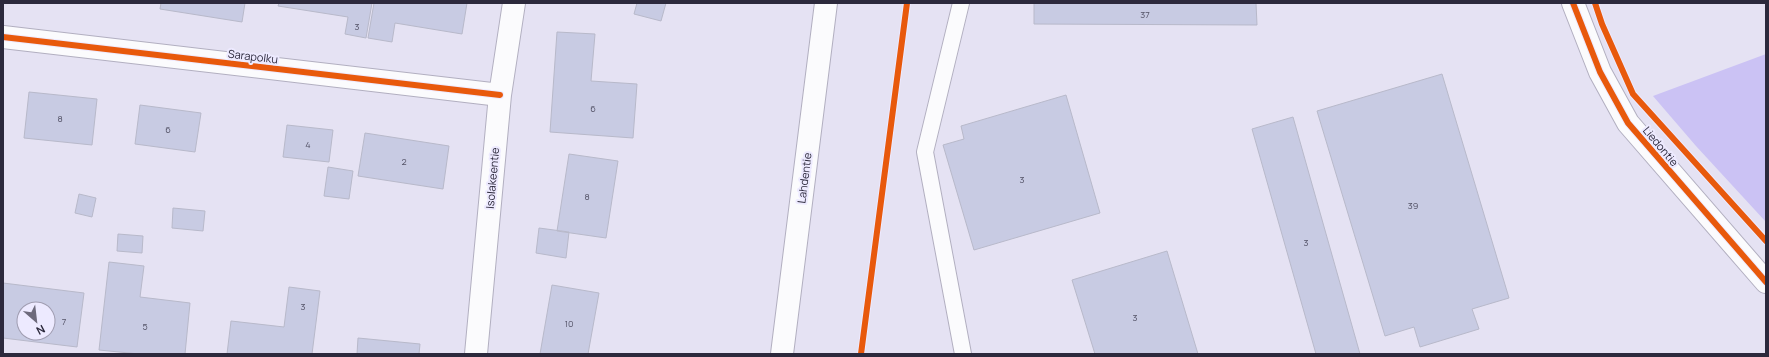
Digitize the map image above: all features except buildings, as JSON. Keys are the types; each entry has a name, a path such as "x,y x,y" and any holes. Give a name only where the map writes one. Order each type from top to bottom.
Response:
{"street":[{"name":"Isolakeentie","path":"476,354 500,95 514,3"},
{"name":"Lahdentie","path":"782,354 826,3"},
{"name":"Liedontie","path":"1573,3 1600,72 1628,123 1766,282"},
{"name":"Sarapolku","path":"3,37 500,95"}],"lane":[{"path":"961,3 925,152 963,354"}],"shaded area":[{"path":"1766,54 1766,222 1696,146 1653,96"}],"cycle path":[{"path":"861,354 907,3"},
{"path":"1573,3 1600,72 1628,123 1766,282"},
{"path":"1595,3 1602,24 1633,94 1766,241"},
{"path":"3,37 500,95"}]}
